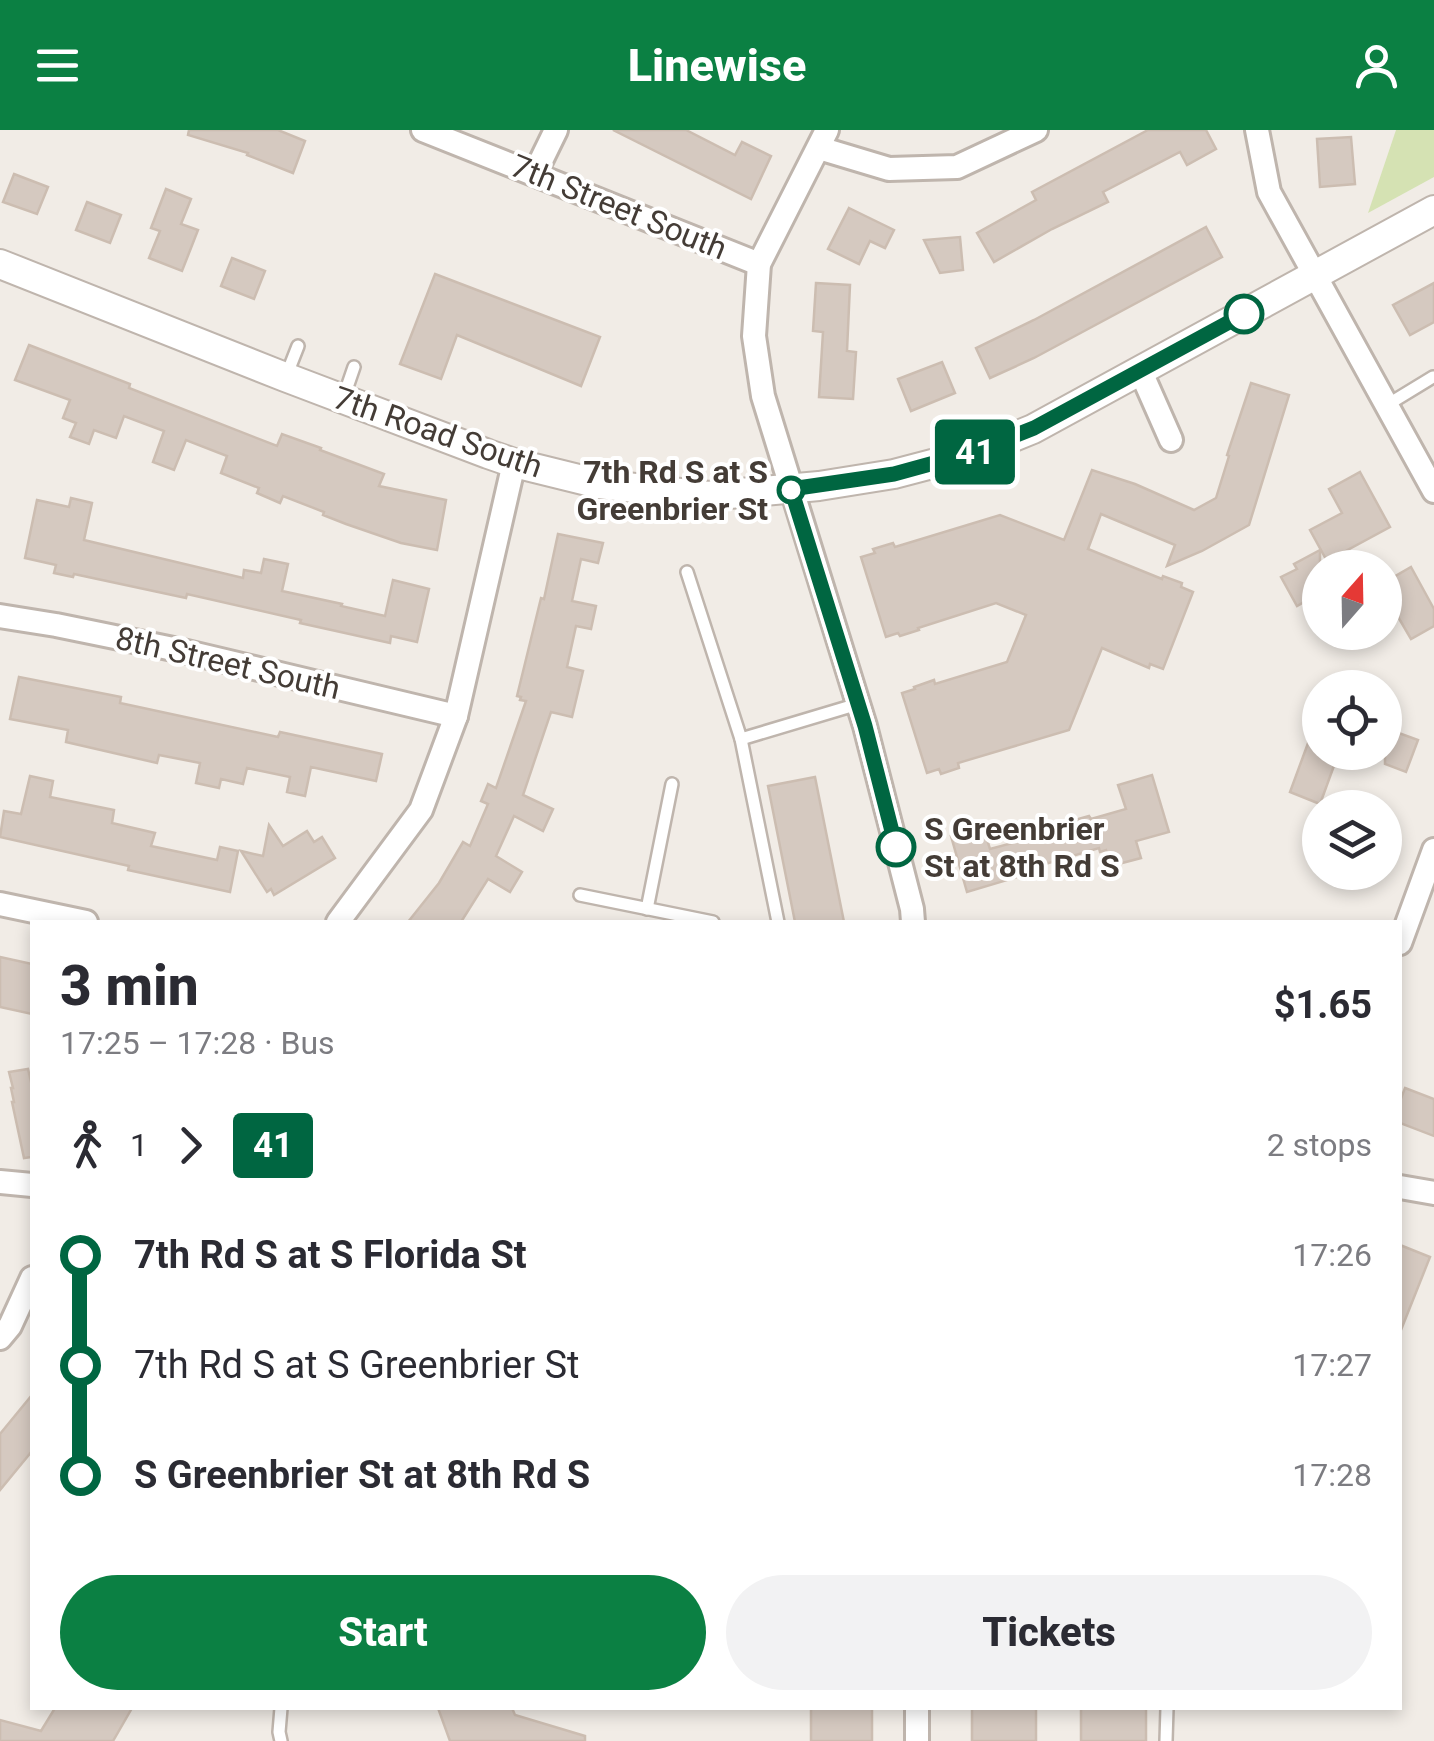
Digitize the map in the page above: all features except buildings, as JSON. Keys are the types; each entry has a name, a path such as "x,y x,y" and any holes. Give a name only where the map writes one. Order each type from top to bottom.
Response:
{"street":[{"name":"7th Street South","path":"423,130 759,264"},
{"path":"535,173 556,130"},
{"path":"913,920 858,704 762,396 754,336 759,264 823,139 888,169 958,167 1036,130"},
{"path":"1257,130 1269,192 1434,492"},
{"name":"7th Road South","path":"0,264 514,464 599,484 706,496 894,474 974,452 1034,428 1141,372 1434,210"},
{"path":"1141,372 1172,440"},
{"path":"339,920 421,810 456,716 514,464"},
{"name":"8th Street South","path":"0,616 183,651 456,716"},
{"path":"1402,938 1434,850"},
{"path":"0,904 76,920"},
{"path":"0,1182 30,1185"},
{"path":"1402,1187 1434,1193"},
{"path":"0,1338 10,1326 30,1282"},
{"path":"917,1741 918,1710"}],"lane":[{"path":"286,377 298,346"},
{"path":"342,399 354,368"},
{"path":"1386,405 1433,377"},
{"path":"687,572 742,739 778,920"},
{"path":"742,739 858,704"},
{"path":"647,909 672,784"},
{"path":"580,896 703,920"},
{"path":"281,1710 282,1741"},
{"path":"1166,1741 1167,1710"}],"green space":[{"path":"1396,130 1434,130 1434,177 1368,213"}],"bus line":[{"name":"41","path":"896,847 865,726 791,489 894,474 974,452 1034,428 1244,314"}],"place":[{"name":"7th Rd S at S Greenbrier St","path":"791,490"},
{"name":"S Greenbrier St at 8th Rd S","path":"896,847"}]}
